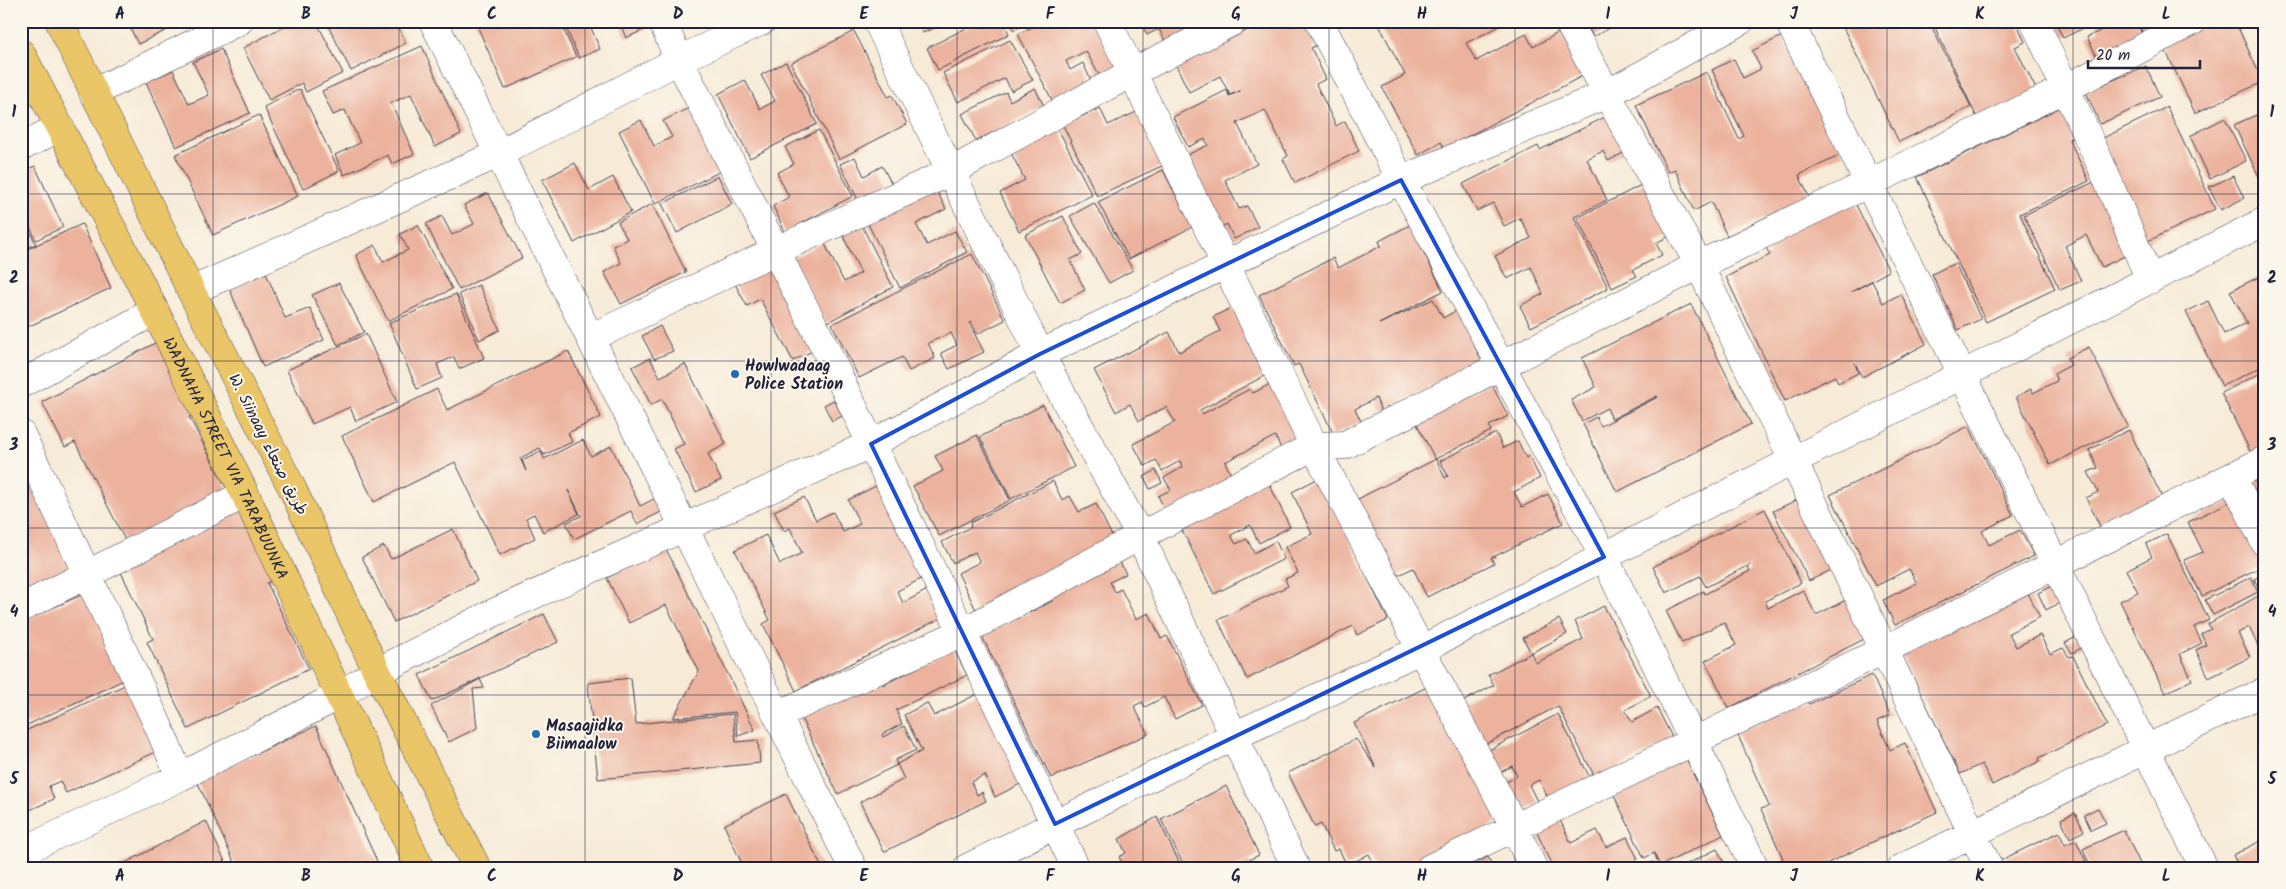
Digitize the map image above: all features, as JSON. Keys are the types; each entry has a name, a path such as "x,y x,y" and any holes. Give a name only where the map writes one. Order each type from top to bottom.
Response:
{"main road":[{"name":"W. Siinaay طريق صنعاء","path":"59,21 191,290 292,488 377,672 477,868"},
{"name":"WADNAHA STREET VIA TARABUUNKA","path":"21,53 155,311 245,494 420,868"}],"street":[{"path":"93,93 239,21"},
{"path":"433,21 852,868"},
{"path":"662,21 679,60 871,444 1076,868"},
{"path":"191,290 498,154 679,60 762,21"},
{"path":"877,21 1040,354 1140,536 1296,868"},
{"path":"1107,21 1314,446 1514,826 1533,868"},
{"path":"590,338 775,251 950,172 1133,72 1234,21"},
{"path":"1319,21 1401,180 1604,557 1755,868"},
{"path":"1568,21 1699,265 1794,459 1989,868"},
{"path":"21,852 180,777 338,696 377,672 493,613 871,444 1040,354 1401,180 1607,94 1740,21"},
{"path":"1789,21 2204,868"},
{"path":"2034,21 2101,165 2150,280"},
{"path":"777,715 961,633 1140,536 1314,446 1345,445 1500,364 1699,265 1868,182 2065,89 2193,21"},
{"path":"21,147 60,128"},
{"path":"967,868 1234,736 1420,650 2265,221"},
{"path":"21,384 155,311"},
{"path":"21,434 180,777"},
{"path":"1430,868 1514,826 1884,650 2265,460"},
{"path":"2232,477 2265,543"},
{"path":"21,608 245,494"},
{"path":"1902,868 2265,691"}],"highlighted area":[{"path":"1401,180 1604,557 1055,824 871,444 1040,354"}],"building":[{"path":"127,21 186,21 138,44"},
{"path":"294,21 316,21 343,73 306,92 302,83 269,100 243,48"},
{"path":"326,21 381,21 384,29 396,23 406,43 351,71"},
{"path":"475,21 560,21 576,57 505,89"},
{"path":"563,21 588,21 600,49 579,58"},
{"path":"619,21 645,21 648,28 626,38"},
{"path":"917,21 946,21 923,33"},
{"path":"980,21 1003,21 1009,34 938,70 927,48"},
{"path":"1010,21 1032,21 1014,30"},
{"path":"1044,21 1096,21 1121,68 1101,79 1086,51 1066,61 1070,70 1083,63 1092,83 1053,102 1018,34"},
{"path":"1140,21 1214,21 1168,47 1159,29 1147,35"},
{"path":"1265,21 1305,21 1317,45 1311,48 1326,79 1316,84 1336,126 1345,121 1359,151 1295,183 1283,159 1288,156 1265,110 1237,123 1257,164 1225,180 1239,209 1247,206 1258,227 1234,239 1227,224 1218,229 1183,157 1208,145 1205,139 1188,147 1173,117 1227,90 1229,96 1240,91 1230,95 1220,76 1189,92 1174,61 1230,39"},
{"path":"1377,21 1495,21 1498,27 1466,43 1476,61 1526,34 1533,47 1565,29 1588,73 1444,149 1441,142 1418,155 1382,87 1405,75"},
{"path":"1585,21 1623,21 1593,37"},
{"path":"1840,21 1929,21 1971,107 1899,142"},
{"path":"1932,21 2016,21 2025,42 2015,47 2037,91 1978,120"},
{"path":"2055,21 2136,21 2143,36 2098,59 2087,37 2100,31 2096,22 2063,38"},
{"path":"2137,21 2177,21 2144,36"},
{"path":"2214,21 2235,21 2263,82 2195,113 2163,45"},
{"path":"854,31 888,97 892,95 907,124 839,159 791,63"},
{"path":"1782,36 1814,104 1818,101 1843,154 1799,175 1809,197 1727,236 1711,202 1694,211 1675,169 1668,172 1636,105 1707,72 1739,139 1744,136 1712,70 1734,59 1743,78 1761,69 1752,51"},
{"path":"1010,40 1033,80 1011,91 1005,78 958,102 943,73"},
{"path":"422,46 461,134 435,147 411,94 391,103 414,154 392,164 388,155 344,175 335,155 360,143 345,110 333,115 322,91"},
{"path":"221,49 250,113 176,147 146,82 173,70 189,104 209,95 193,62"},
{"path":"786,62 817,124 750,158 718,94 745,80 760,109 775,101 761,75"},
{"path":"2146,66 2160,97 2100,124 2086,92"},
{"path":"1035,88 1044,106 976,141 962,114 1006,92 1010,101"},
{"path":"300,89 339,171 303,189 264,107"},
{"path":"2061,107 2075,137 2069,139 2089,181 2020,214 2055,289 1986,322 1917,177"},
{"path":"2167,107 2215,209 2148,241 2099,140"},
{"path":"689,108 723,170 655,204 619,131 641,120 654,146 672,137 663,121"},
{"path":"1100,108 1108,125 1143,109 1168,163 1097,196 1063,125"},
{"path":"2265,111 2265,184 2263,185 2234,125"},
{"path":"259,115 298,196 213,235 175,155"},
{"path":"1609,115 1627,151 1608,161 1603,151 1587,159 1607,200 1574,217 1608,288 1531,327 1520,306 1543,294 1531,267 1507,279 1495,256 1531,238 1520,218 1504,226 1493,203 1477,211 1463,184 1538,146 1540,150"},
{"path":"2225,118 2246,161 2210,179 2190,136"},
{"path":"1056,125 1092,195 1019,231 1000,193 1025,180 1009,149"},
{"path":"819,130 853,196 785,232 773,206 789,197 777,173 794,164 785,147"},
{"path":"855,157 864,176 882,166 892,184 859,202 840,164"},
{"path":"575,163 589,190 613,177 631,212 574,243 542,180"},
{"path":"35,166 63,227 36,240 21,208 21,172"},
{"path":"1163,170 1192,227 1129,259 1098,202"},
{"path":"718,176 732,204 677,233 662,204"},
{"path":"2233,176 2244,198 2221,210 2209,187"},
{"path":"1649,181 1675,233 1656,243 1662,255 1633,270 1637,276 1612,288 1577,218"},
{"path":"2096,181 2131,253 2102,267 2086,235 2065,246 2081,281 2060,290 2024,215"},
{"path":"933,183 946,209 916,224 927,245 955,231 967,252 900,288 865,218"},
{"path":"488,193 522,258 459,290 426,224 442,216 452,235 474,224 464,205"},
{"path":"1854,201 1889,271 1851,292 1872,281 1883,303 1901,294 1926,344 1862,377 1855,363 1858,373 1838,383 1835,376 1785,401 1726,277 1770,255 1763,242"},
{"path":"1094,203 1133,270 1109,283 1070,216"},
{"path":"652,204 686,272 621,304 604,272 621,263 613,246 627,239 618,222"},
{"path":"21,213 36,244 21,250"},
{"path":"1063,216 1082,254 1070,260 1085,290 1060,303 1025,235"},
{"path":"82,224 111,288 21,330 21,252"},
{"path":"418,225 452,289 388,321 356,255 375,245 383,262 408,250 400,234"},
{"path":"1410,225 1443,291 1379,324 1433,299 1443,318 1457,310 1482,361 1381,411 1376,398 1355,409 1361,421 1334,435 1299,364 1294,366 1259,295 1333,258 1338,268 1381,246 1379,241"},
{"path":"862,226 893,287 826,323 793,258 824,242 844,282 861,273 843,236"},
{"path":"972,254 1005,320 977,334 971,322 969,323 984,352 949,369 941,353 957,345 951,333 928,343 935,358 909,371 902,357 859,378 832,324"},
{"path":"772,263 816,349 793,361 760,299 747,306 734,282"},
{"path":"1955,263 1981,319 1958,330 1932,274"},
{"path":"266,273 285,318 310,308 324,340 263,367 229,288"},
{"path":"2265,274 2265,365 2222,386 2186,312 2208,301 2224,334 2247,323 2230,291"},
{"path":"339,283 364,332 338,345 312,295"},
{"path":"479,285 500,330 479,340 459,294"},
{"path":"456,294 484,358 459,369 454,357 437,364 442,378 417,389 389,323"},
{"path":"1691,304 1751,424 1617,492 1583,424 1596,417 1601,426 1658,397 1612,419 1607,408 1582,421 1571,400 1596,387 1582,358"},
{"path":"1233,307 1268,374 1200,410 1202,414 1250,389 1253,393 1274,382 1304,442 1283,453 1275,436 1225,462 1234,481 1168,515 1158,496 1171,490 1164,478 1183,467 1180,461 1162,471 1156,460 1145,466 1133,444 1175,422 1166,407 1139,421 1130,404 1116,412 1094,370 1169,332 1179,352 1220,331 1213,317"},
{"path":"660,326 673,351 654,359 642,336"},
{"path":"366,334 397,402 356,421 350,407 312,424 287,370"},
{"path":"161,340 198,412 189,417 230,495 125,540 75,442 65,447 42,402"},
{"path":"2089,347 2128,426 2050,465 2016,397 2031,389 2033,393 2057,381 2054,374 2071,365 2067,358"},
{"path":"568,351 601,417 568,433 572,442 544,455 540,448 520,458 526,471 522,460 541,451 544,459 583,440 591,456 611,446 640,506 656,498 663,511 637,524 631,511 574,539 566,523 581,516 568,490 579,514 543,532 534,514 526,518 535,538 500,555 455,462 374,502 342,436 437,389 447,410"},
{"path":"650,358 660,377 685,364 726,444 708,454 721,480 696,492 674,449 684,444 662,399 651,405 632,367"},
{"path":"2265,371 2265,430 2258,433 2265,446 2251,453 2221,393"},
{"path":"1491,383 1508,416 1489,426 1491,431 1435,459 1415,420"},
{"path":"834,400 842,416 832,421 824,405"},
{"path":"1043,405 1074,467 1011,499 980,437"},
{"path":"1969,426 2013,515 1982,531 1989,545 2020,530 2034,556 1895,625 1883,600 1917,583 1909,569 1876,586 1830,495"},
{"path":"2129,430 2163,499 2102,530 2086,498 2098,492 2088,472 2098,468 2089,450"},
{"path":"1496,433 1503,448 1518,441 1526,458 1529,456 1540,478 1514,492 1522,507 1548,494 1563,523 1491,558 1494,563 1427,597 1413,568 1395,577 1356,500 1436,459 1445,478 1448,476 1440,461"},
{"path":"977,435 1010,500 939,536 913,486 943,471 935,456"},
{"path":"21,465 77,577 21,604 21,518 24,517 21,511"},
{"path":"1156,470 1162,483 1150,489 1144,477"},
{"path":"2265,472 2265,501 2253,478"},
{"path":"1265,475 1290,527 1259,543 1250,525 1231,535 1236,544 1247,539 1254,553 1276,541 1284,559 1214,594 1179,524"},
{"path":"1319,478 1388,620 1357,635 1353,626 1247,679 1218,620 1288,586 1285,579 1298,573 1285,547 1312,534 1292,492"},
{"path":"1053,481 1062,500 1070,496 1079,512 1096,504 1116,544 978,614 958,573 980,562 975,552 953,563 942,542 971,527 970,523"},
{"path":"882,483 925,577 897,591 903,603 931,588 945,616 796,691 763,624 770,620 735,550 766,535 780,564 802,553 790,528 784,531 774,511 804,497 816,520 833,512 843,532 860,524 848,500"},
{"path":"1801,498 1835,568 1809,581 1773,511"},
{"path":"2238,498 2265,553 2265,565 2202,596 2184,560 2203,552 2188,522"},
{"path":"242,505 278,578 267,583 309,669 188,729 147,642 153,639 118,566"},
{"path":"1765,509 1801,583 1765,601 1768,608 1803,590 1816,615 1850,598 1870,636 1729,708 1705,661 1736,645 1724,622 1682,643 1666,611 1704,591 1705,594 1750,571 1748,567 1750,565 1706,587 1700,576 1666,593 1653,567"},
{"path":"453,529 477,581 394,622 362,557 384,546 391,559"},
{"path":"2167,534 2209,620 2194,627 2202,643 2180,654 2192,680 2165,693 2120,601 2138,592 2126,570 2152,557 2146,544"},
{"path":"666,549 755,730 738,736 735,712 673,718 699,671 666,605 629,623 607,578"},
{"path":"1118,558 1126,574 1110,582 1115,592 1121,589 1136,619 1149,613 1161,639 1167,636 1202,705 1175,719 1164,697 1145,707 1142,702 1134,706 1148,734 1051,778 982,636 1053,601 1048,591"},
{"path":"2265,574 2265,654 2262,655 2249,627 2238,633 2250,657 2209,678 2196,650 2206,645 2201,634 2211,629 2208,624 2262,594 2254,579"},
{"path":"2251,577 2258,592 2213,615 2205,600"},
{"path":"2052,586 2061,602 2046,610 2038,593"},
{"path":"2027,591 2040,617 2009,633 2016,647 2040,635 2050,654 2063,648 2069,657 2073,656 2107,725 2039,758 2040,761 1992,785 1982,764 1960,774 1901,653"},
{"path":"86,593 126,679 27,725 21,713 21,635 28,632 23,621"},
{"path":"1604,606 1651,696 1625,710 1632,722 1657,708 1673,739 1596,779 1558,706 1484,745 1462,702 1494,685 1488,675 1531,653 1536,663 1583,639 1575,621"},
{"path":"544,614 558,642 432,701 419,675"},
{"path":"1559,619 1567,634 1531,653 1523,638"},
{"path":"2078,636 2083,647 2072,653 2065,643"},
{"path":"954,649 967,675 896,710 902,724 882,734 883,737 904,726 916,750 895,760 897,765 838,794 801,718 880,679 883,685"},
{"path":"1872,675 1890,715 1877,721 1890,750 1905,743 1937,812 1817,868 1787,868 1761,809 1769,806 1737,733 1807,701 1809,704"},
{"path":"631,678 636,724 733,714 736,742 758,740 760,763 598,779 588,683"},
{"path":"480,679 484,688 473,689 477,728 449,742 431,706"},
{"path":"127,684 158,751 66,793 60,781 49,786 54,799 21,814 21,733"},
{"path":"1429,686 1501,821 1408,868 1376,868 1369,854 1347,866 1339,849 1334,851 1321,824 1315,827 1288,773 1356,739 1376,768 1354,723"},
{"path":"979,693 1024,782 995,797 985,775 971,782 977,795 982,792 986,801 884,852 860,802 904,779 897,764 922,751 904,715 927,703 934,716"},
{"path":"1558,714 1591,780 1550,801 1539,780 1529,785 1538,803 1515,816 1500,786 1517,776 1512,766 1501,772 1489,750"},
{"path":"316,726 380,868 237,868 197,781"},
{"path":"1684,755 1723,835 1660,866 1654,853 1644,858 1612,791"},
{"path":"1226,786 1259,855 1232,868 1185,868 1161,819"},
{"path":"786,794 822,868 735,868 742,864 724,825"},
{"path":"2098,808 2106,823 2091,830 2084,815"},
{"path":"2075,813 2084,831 2070,838 2061,819"},
{"path":"1157,817 1182,868 1125,868 1119,857 1126,853 1119,839"},
{"path":"1560,820 1571,843 1597,830 1606,847 1627,837 1638,859 1621,868 1554,868 1536,831"},
{"path":"206,821 228,868 115,868 127,862"},
{"path":"2124,830 2142,868 2091,868 2083,849"},
{"path":"2059,832 2065,845 2076,840 2089,868 1992,868 1991,865"},
{"path":"2265,839 2265,868 2239,868 2233,855"},
{"path":"1717,849 1727,868 1679,868"},
{"path":"1488,857 1493,868 1467,868"},
{"path":"1249,861 1253,868 1235,868"},
{"path":"1653,862 1656,868 1640,868"}],"place":[{"name":"Howlwadaag Police Station","path":"735,374"},
{"name":"Masaajidka Biimaalow","path":"536,734"}]}
